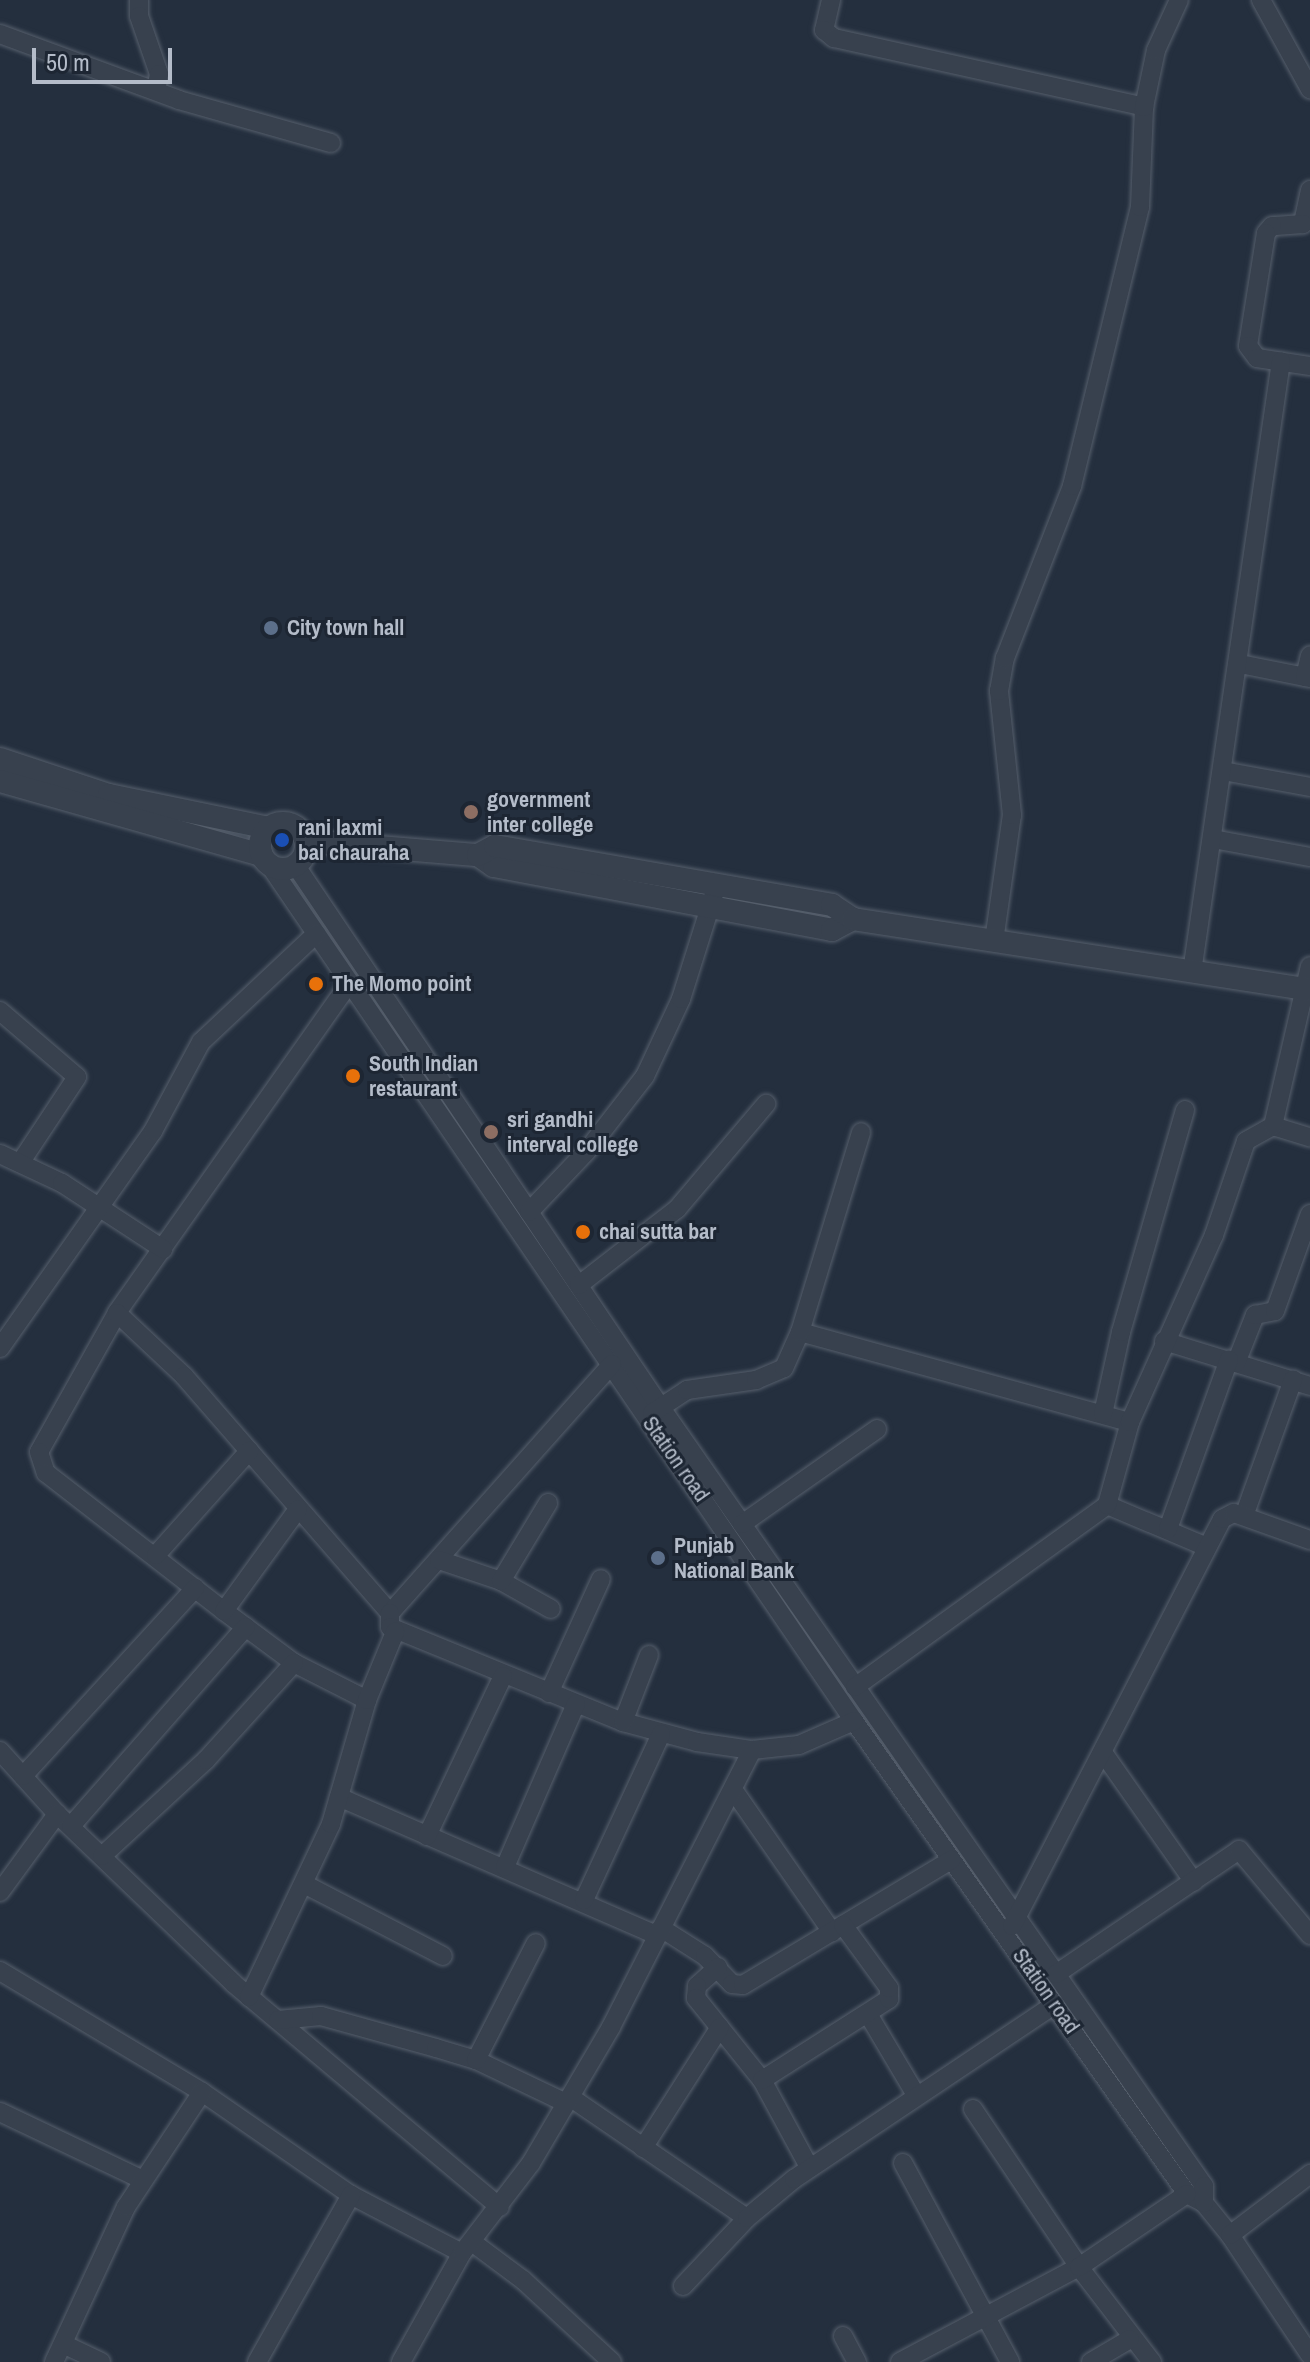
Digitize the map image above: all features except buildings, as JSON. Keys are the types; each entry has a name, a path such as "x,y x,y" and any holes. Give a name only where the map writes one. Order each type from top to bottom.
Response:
{"street":[{"path":"139,0 139,16 159,74 156,91"},
{"path":"831,0 824,30 834,38 1144,107"},
{"path":"994,941 1012,815 1001,732 1001,680 1017,618 1072,486 1140,207 1144,107 1156,50 1179,0"},
{"path":"1261,0 1302,62 1310,89"},
{"path":"0,34 156,91 331,143"},
{"path":"1310,190 1303,224 1272,226 1266,233 1248,346 1257,358 1310,366"},
{"path":"1192,972 1240,664 1281,361"},
{"path":"1240,664 1308,678 1310,656"},
{"path":"0,759 109,795 268,828 291,824 306,841 478,855 494,866 709,910 832,930 853,919"},
{"path":"1223,771 1310,787"},
{"path":"0,781 265,859 281,869 296,866 305,855 306,841"},
{"path":"265,859 261,841 268,828"},
{"path":"1213,839 1310,857"},
{"path":"478,855 495,846 716,888 832,905 853,919 1308,989"},
{"name":"Station road","path":"265,859 348,985 612,1364 742,1524 1017,1917 1204,2186 1204,2203"},
{"name":"Station road","path":"296,866 579,1285 654,1412 854,1721 1187,2194 1204,2203 1230,2235 1310,2355"},
{"path":"529,1212 586,1152 645,1076 681,999 716,888"},
{"path":"0,1348 153,1131 201,1042 316,934"},
{"path":"1273,1126 1308,989 1310,966"},
{"path":"348,985 117,1313 44,1438 40,1462 46,1473 294,1663 367,1700"},
{"path":"0,1011 77,1077 20,1163"},
{"path":"579,1285 677,1209 766,1104"},
{"path":"1103,1414 1124,1320 1185,1110"},
{"path":"855,1687 1107,1505 1130,1422 1214,1235 1246,1141 1273,1126 1310,1137"},
{"path":"654,1412 701,1385 774,1375 792,1355 861,1132"},
{"path":"0,1154 98,1205 163,1249"},
{"path":"1168,1529 1232,1362 1255,1315 1275,1311 1310,1214"},
{"path":"117,1313 184,1376 390,1613"},
{"path":"800,1332 1130,1422"},
{"path":"1164,1341 1302,1383 1244,1516"},
{"path":"612,1364 527,1453 439,1560 390,1613 387,1620 395,1632 576,1704 661,1734 752,1750 799,1745 854,1721"},
{"path":"742,1524 877,1429"},
{"path":"156,1555 249,1451"},
{"path":"501,1581 548,1503"},
{"path":"1107,1505 1207,1547"},
{"path":"224,1611 298,1509"},
{"path":"1007,1936 1104,1754 1207,1547 1227,1514 1244,1516 1310,1540"},
{"path":"439,1560 501,1581 551,1609"},
{"path":"549,1693 601,1579"},
{"path":"23,1776 195,1588"},
{"path":"71,1826 246,1627"},
{"path":"249,1997 306,1885 339,1797 367,1700 395,1632"},
{"path":"623,1722 649,1655"},
{"path":"102,1856 206,1760 294,1663"},
{"path":"427,1836 503,1676"},
{"path":"505,1867 576,1704"},
{"path":"584,1900 661,1734"},
{"path":"401,2362 467,2248 500,2207 568,2100 734,1791 752,1750"},
{"path":"0,1751 57,1814 249,1997 500,2207"},
{"path":"1104,1754 1194,1882"},
{"path":"734,1791 891,1993 868,2014 762,2080"},
{"path":"339,1797 659,1932 718,1967 732,1984 743,1985 951,1860"},
{"path":"0,1892 57,1814"},
{"path":"1056,1974 1234,1852 1244,1851 1310,1935"},
{"path":"306,1885 443,1956"},
{"path":"476,2060 536,1943"},
{"path":"718,1967 695,1992 762,2080 809,2167"},
{"path":"0,1971 202,2092 351,2195 467,2248 523,2280 612,2362"},
{"path":"683,2286 747,2218 809,2167 1055,2004"},
{"path":"868,2014 916,2095"},
{"path":"278,2020 321,2016 476,2060 568,2100 747,2218"},
{"path":"643,2148 720,2027"},
{"path":"54,2362 143,2180 202,2092"},
{"path":"973,2109 1079,2267 1130,2339 1152,2362"},
{"path":"0,2112 143,2180"},
{"path":"903,2163 1010,2362"},
{"path":"1230,2235 1310,2174"},
{"path":"900,2362 1079,2267 1187,2194"},
{"path":"257,2362 351,2195"},
{"path":"843,2336 857,2362"},
{"path":"1091,2362 1130,2339"},
{"path":"63,2344 101,2362"}],"place":[{"name":"City town hall","path":"271,628"},
{"name":"government inter college","path":"471,812"},
{"name":"rani laxmi bai chauraha","path":"282,840"},
{"name":"The Momo point","path":"316,984"},
{"name":"South Indian restaurant","path":"353,1076"},
{"name":"sri gandhi interval college","path":"491,1132"},
{"name":"chai sutta bar","path":"583,1232"},
{"name":"Punjab National Bank","path":"658,1558"}]}
